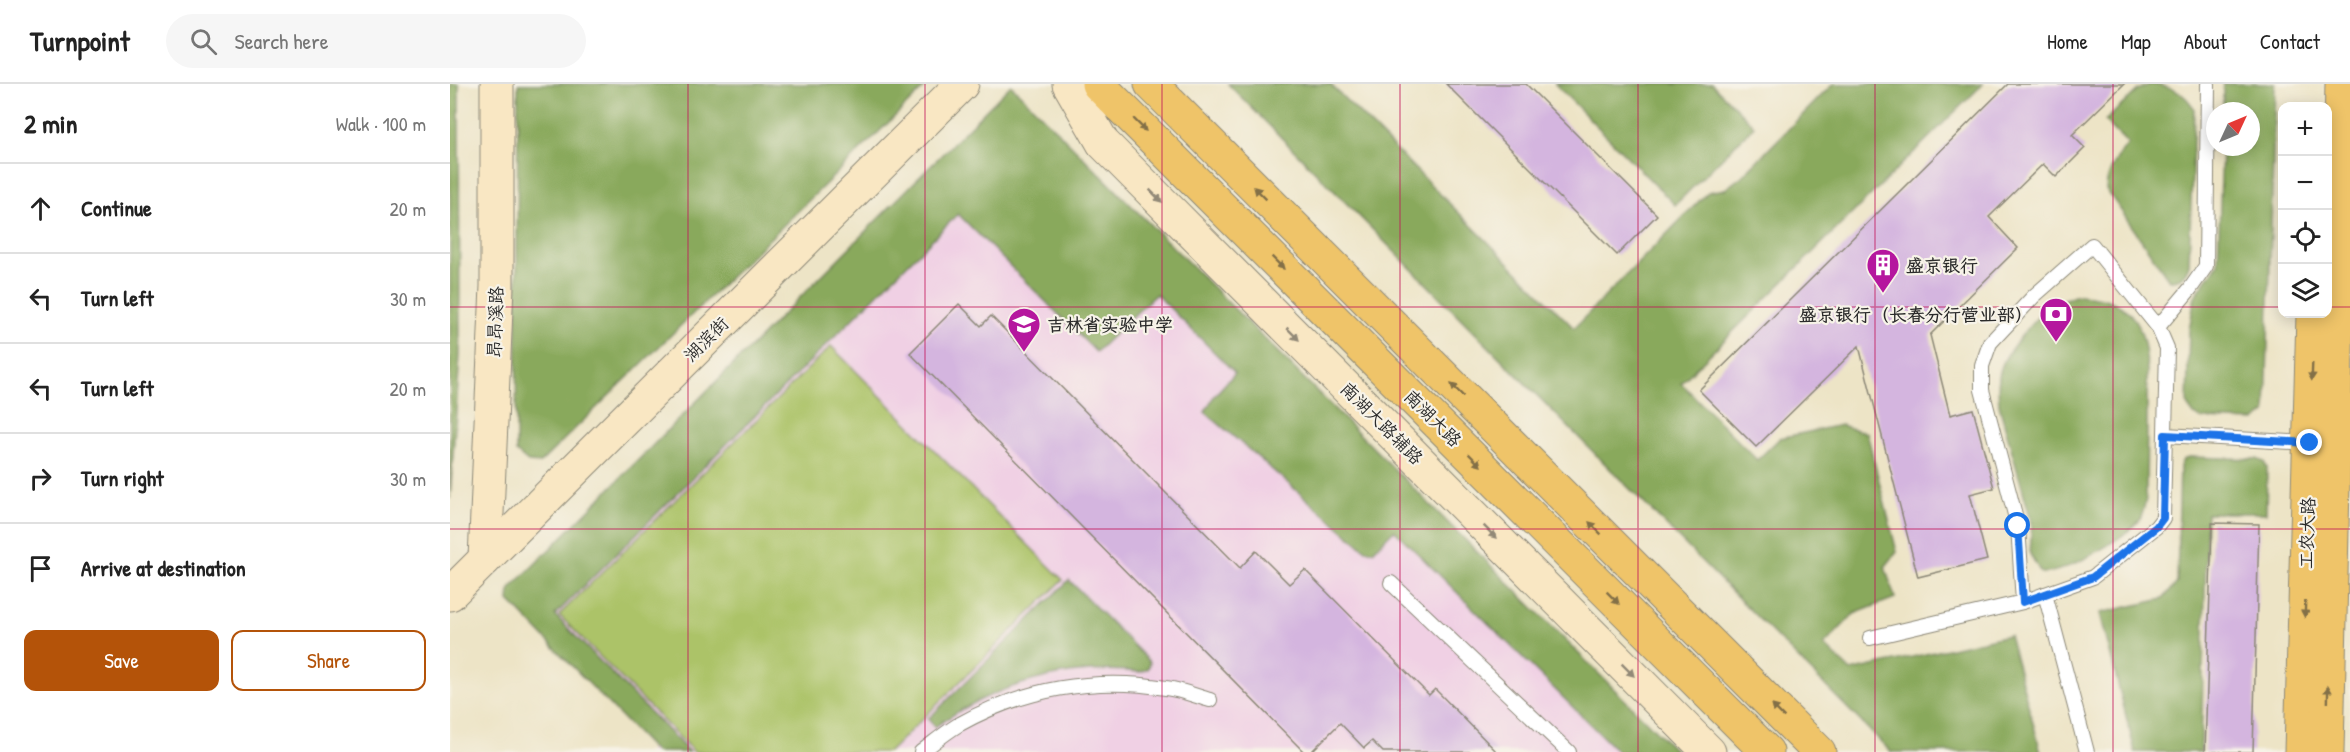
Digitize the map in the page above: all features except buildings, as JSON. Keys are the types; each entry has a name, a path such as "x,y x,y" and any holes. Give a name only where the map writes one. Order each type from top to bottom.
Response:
{"main road":[{"name":"南湖大路","path":"1098,84 1767,752"},
{"name":"南湖大路","path":"1151,84 1819,752"},
{"path":"2319,84 2319,102"},
{"name":"工农大路","path":"2327,752 2336,557 2345,137 2342,84"},
{"name":"工农大路","path":"2301,752 2313,318"}],"street":[{"name":"昂昂溪路","path":"485,559 497,286 497,84"},
{"name":"湖滨街","path":"450,594 962,84"},
{"name":"南湖大路辅路","path":"1069,84 1103,143 1709,752"}],"lane":[{"path":"2158,327 2206,266 2208,84"},
{"path":"1870,638 2023,602 2093,577 2156,527 2163,518 2167,348 2158,327 2092,245 2034,296 1990,343 1982,366 1982,390 2018,526 2023,602"},
{"path":"2165,435 2310,443"},
{"path":"1391,583 1569,752"},
{"path":"2045,594 2087,752"},
{"path":"921,752 957,726 996,706 1037,692 1081,684 1125,683 1168,688 1210,700"}],"shaded area":[{"name":"吉林省实验中学","path":"1024,98 1677,752 649,752 652,749 515,608"}],"green space":[{"path":"450,84 459,84 460,355 450,499"},
{"path":"518,84 928,84 540,463 528,462 516,452"},
{"path":"1228,84 1330,84 1574,328 1708,192 1725,189 1742,176 1833,84 1983,84 1681,383 1757,460 1780,438 1841,425 1867,433 1897,552 1885,567 1895,598 1854,614 1824,645 1851,671 2009,635 2041,752 1891,752"},
{"path":"1555,84 1712,84 1754,126 1675,205"},
{"path":"2151,84 2176,91 2186,98 2194,109 2189,265 2182,277 2173,280 2169,280 2106,189 2110,171 2128,144 2105,121 2138,90"},
{"path":"2223,84 2275,84 2266,413 2255,421 2202,419 2194,415 2187,405 2189,330 2195,296 2218,264 2222,156 2260,156 2260,102 2223,102"},
{"path":"1011,85 1677,752 1618,752 1394,530 1373,551 1366,550 1205,412 1214,396 1235,373 1156,294 1096,352 958,214 555,615 689,752 655,752 509,601 510,589"},
{"path":"2079,295 2103,299 2121,306 2133,318 2141,333 2147,369 2146,499 2139,521 2121,537 2078,562 2051,572 2041,573 2030,554 2032,523 1999,405 1999,378 2006,357 2037,318 2055,303"},
{"path":"831,346 1063,580 889,752 694,752 559,615"},
{"path":"2189,457 2257,459 2264,462 2267,468 2266,513 2207,513 2201,752 2135,752 2100,613 2163,599 2177,583 2180,466 2183,460"},
{"path":"1069,580 1150,662 1148,669 1140,672 1086,671 1032,681 981,700 935,727 928,719"}],"place":[{"name":"盛京银行","path":"1883,294"},
{"name":"盛京银行（长春分行营业部）","path":"2056,343"},
{"name":"吉林省实验中学","path":"1024,353"}],"route":[{"path":"2018,526 2023,602 2093,577 2156,527 2163,518 2165,435 2310,443"}]}
